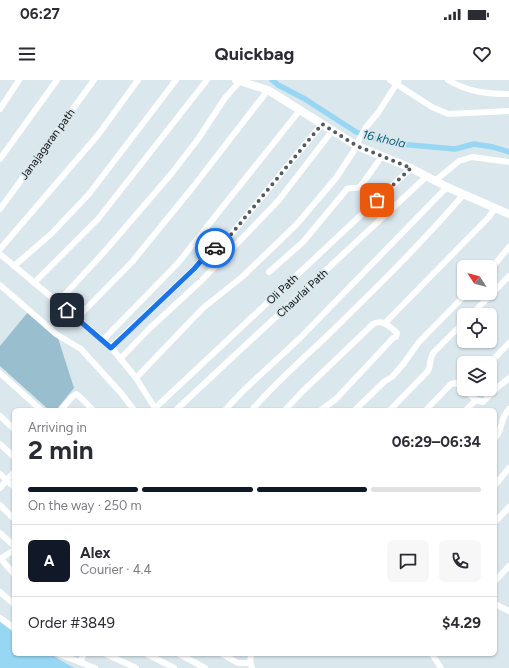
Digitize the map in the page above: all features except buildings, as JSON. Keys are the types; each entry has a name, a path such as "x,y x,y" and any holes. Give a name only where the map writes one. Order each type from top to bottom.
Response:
{"street":[{"path":"0,109 19,80"},
{"path":"0,159 57,80"},
{"name":"Janajagaran path","path":"0,209 94,80"},
{"path":"0,249 98,135 138,80"},
{"path":"14,266 51,234 90,194 176,80"},
{"path":"34,283 98,219 207,80"},
{"path":"58,302 105,251 172,173 198,139 225,98 239,80 268,90 332,131 382,156 411,168 463,195 509,214"},
{"path":"390,80 397,82 432,107 448,114 509,111"},
{"path":"448,80 465,89 475,92 509,94"},
{"path":"136,378 203,308 242,277 296,225 336,178 358,143 366,127 378,113 397,82"},
{"path":"77,318 132,262 193,187 268,90"},
{"path":"103,340 178,262 300,110"},
{"path":"111,348 194,269 207,254 224,243 322,124"},
{"path":"120,359 278,202 332,131"},
{"path":"269,272 303,242 347,189 360,187 382,156"},
{"path":"435,181 460,161 472,157 509,162"},
{"name":"Oli Path","path":"156,408 411,168"},
{"name":"Chaurlai Path","path":"178,408 427,176"},
{"path":"227,408 300,338 447,187"},
{"path":"254,408 263,396 328,335 436,227 463,195"},
{"path":"287,408 373,324 385,322 489,217 495,208"},
{"path":"497,262 509,247"},
{"path":"0,254 103,340 136,378 154,408"},
{"path":"478,308 509,276"},
{"path":"0,285 56,334 81,349 121,393 132,408"},
{"path":"357,408 385,381 392,377 419,342 460,300"},
{"path":"324,408 336,399 393,338 396,337 397,333 385,322"},
{"path":"392,408 428,371 430,366 430,358 434,352 457,329"},
{"path":"497,356 509,343"},
{"path":"0,373 38,408"},
{"path":"472,396 476,400 483,402 509,378"},
{"path":"428,408 451,384 457,384"},
{"path":"63,408 76,394 80,396 91,408"},
{"path":"468,408 476,400"},
{"path":"497,435 502,429 504,414 509,409"},
{"path":"0,416 12,426"},
{"path":"0,444 12,455"},
{"path":"497,483 509,468"},
{"path":"0,474 12,485"},
{"path":"0,488 12,475"},
{"path":"0,505 12,517"},
{"path":"497,520 509,507"},
{"path":"0,533 12,544"},
{"path":"12,551 0,559 12,572"},
{"path":"497,579 509,566"},
{"path":"0,592 12,602"},
{"path":"497,605 507,610 509,604"},
{"path":"0,618 12,627"},
{"path":"64,656 95,668"},
{"path":"80,662 83,656"},
{"path":"110,656 136,668"},
{"path":"151,656 174,668"},
{"path":"183,656 205,668"},
{"path":"226,656 238,663 251,665"},
{"path":"433,656 440,668"}],"shaded area":[{"path":"28,312 58,338 74,388 58,408 47,408 0,366 0,346"},
{"path":"0,621 12,631 12,656 53,656 74,668 0,668"}],"waterway":[{"name":"16 khola","path":"272,80 278,85 305,99 356,132 376,139 399,144 455,149 474,144 493,147 509,152"}],"way so far":[{"path":"215,248 224,243 322,124 357,146 411,168 377,200"}],"route":[{"path":"67,310 111,348 194,269 207,254 215,248"}]}
